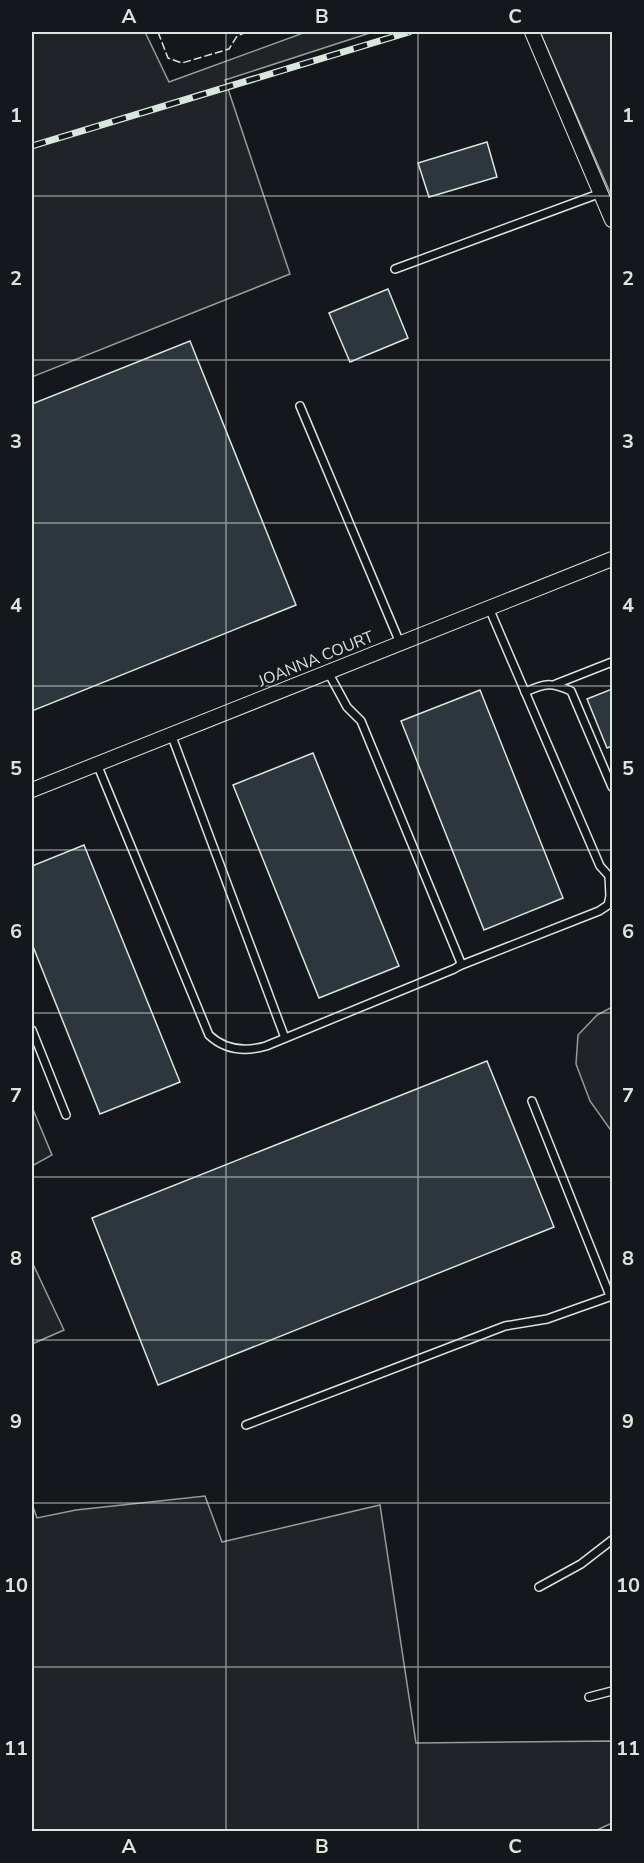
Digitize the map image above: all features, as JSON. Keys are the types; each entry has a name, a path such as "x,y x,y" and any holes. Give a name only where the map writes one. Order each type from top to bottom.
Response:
{"street":[{"path":"532,32 612,220"},
{"name":"JOANNA COURT","path":"32,790 612,559"}],"lane":[{"path":"395,269 601,193"},
{"path":"300,406 400,644"},
{"path":"97,764 209,1035 223,1046 238,1049 260,1048 599,911 608,905 611,876 600,866 489,608"},
{"path":"525,692 543,684 556,684 612,662"},
{"path":"328,672 347,707 361,721 460,958 459,966"},
{"path":"556,684 572,691 612,787"},
{"path":"171,734 285,1038"},
{"path":"32,1030 66,1114"},
{"path":"246,1425 505,1326 547,1319 611,1296 532,1101"},
{"path":"539,1587 581,1564 612,1540"},
{"path":"589,1697 612,1691"}],"shaded area":[{"path":"32,32 145,32 169,82 306,32 373,32 225,80 290,274 32,377"},
{"path":"540,32 612,32 612,197"},
{"path":"612,1007 612,1132 590,1101 576,1064 578,1035 597,1015"},
{"path":"32,1107 52,1155 32,1166"},
{"path":"32,1262 64,1330 32,1344"},
{"path":"205,1496 222,1542 380,1505 416,1743 612,1741 612,1823 593,1832 32,1831 32,1504 37,1518 76,1510"}],"building":[{"path":"487,142 497,177 429,197 418,163"},
{"path":"388,289 408,338 350,362 329,313"},
{"path":"190,341 296,605 32,711 32,404"},
{"path":"612,689 612,746 607,748 587,699"},
{"path":"480,690 563,898 484,930 401,721"},
{"path":"313,753 399,966 319,998 233,785"},
{"path":"84,845 180,1082 100,1114 32,944 32,866"},
{"path":"487,1061 554,1227 158,1385 92,1218"}],"railway":[{"path":"32,146 409,32"}],"fence":[{"path":"158,32 168,58 182,63 229,49 237,36 247,32"}]}
